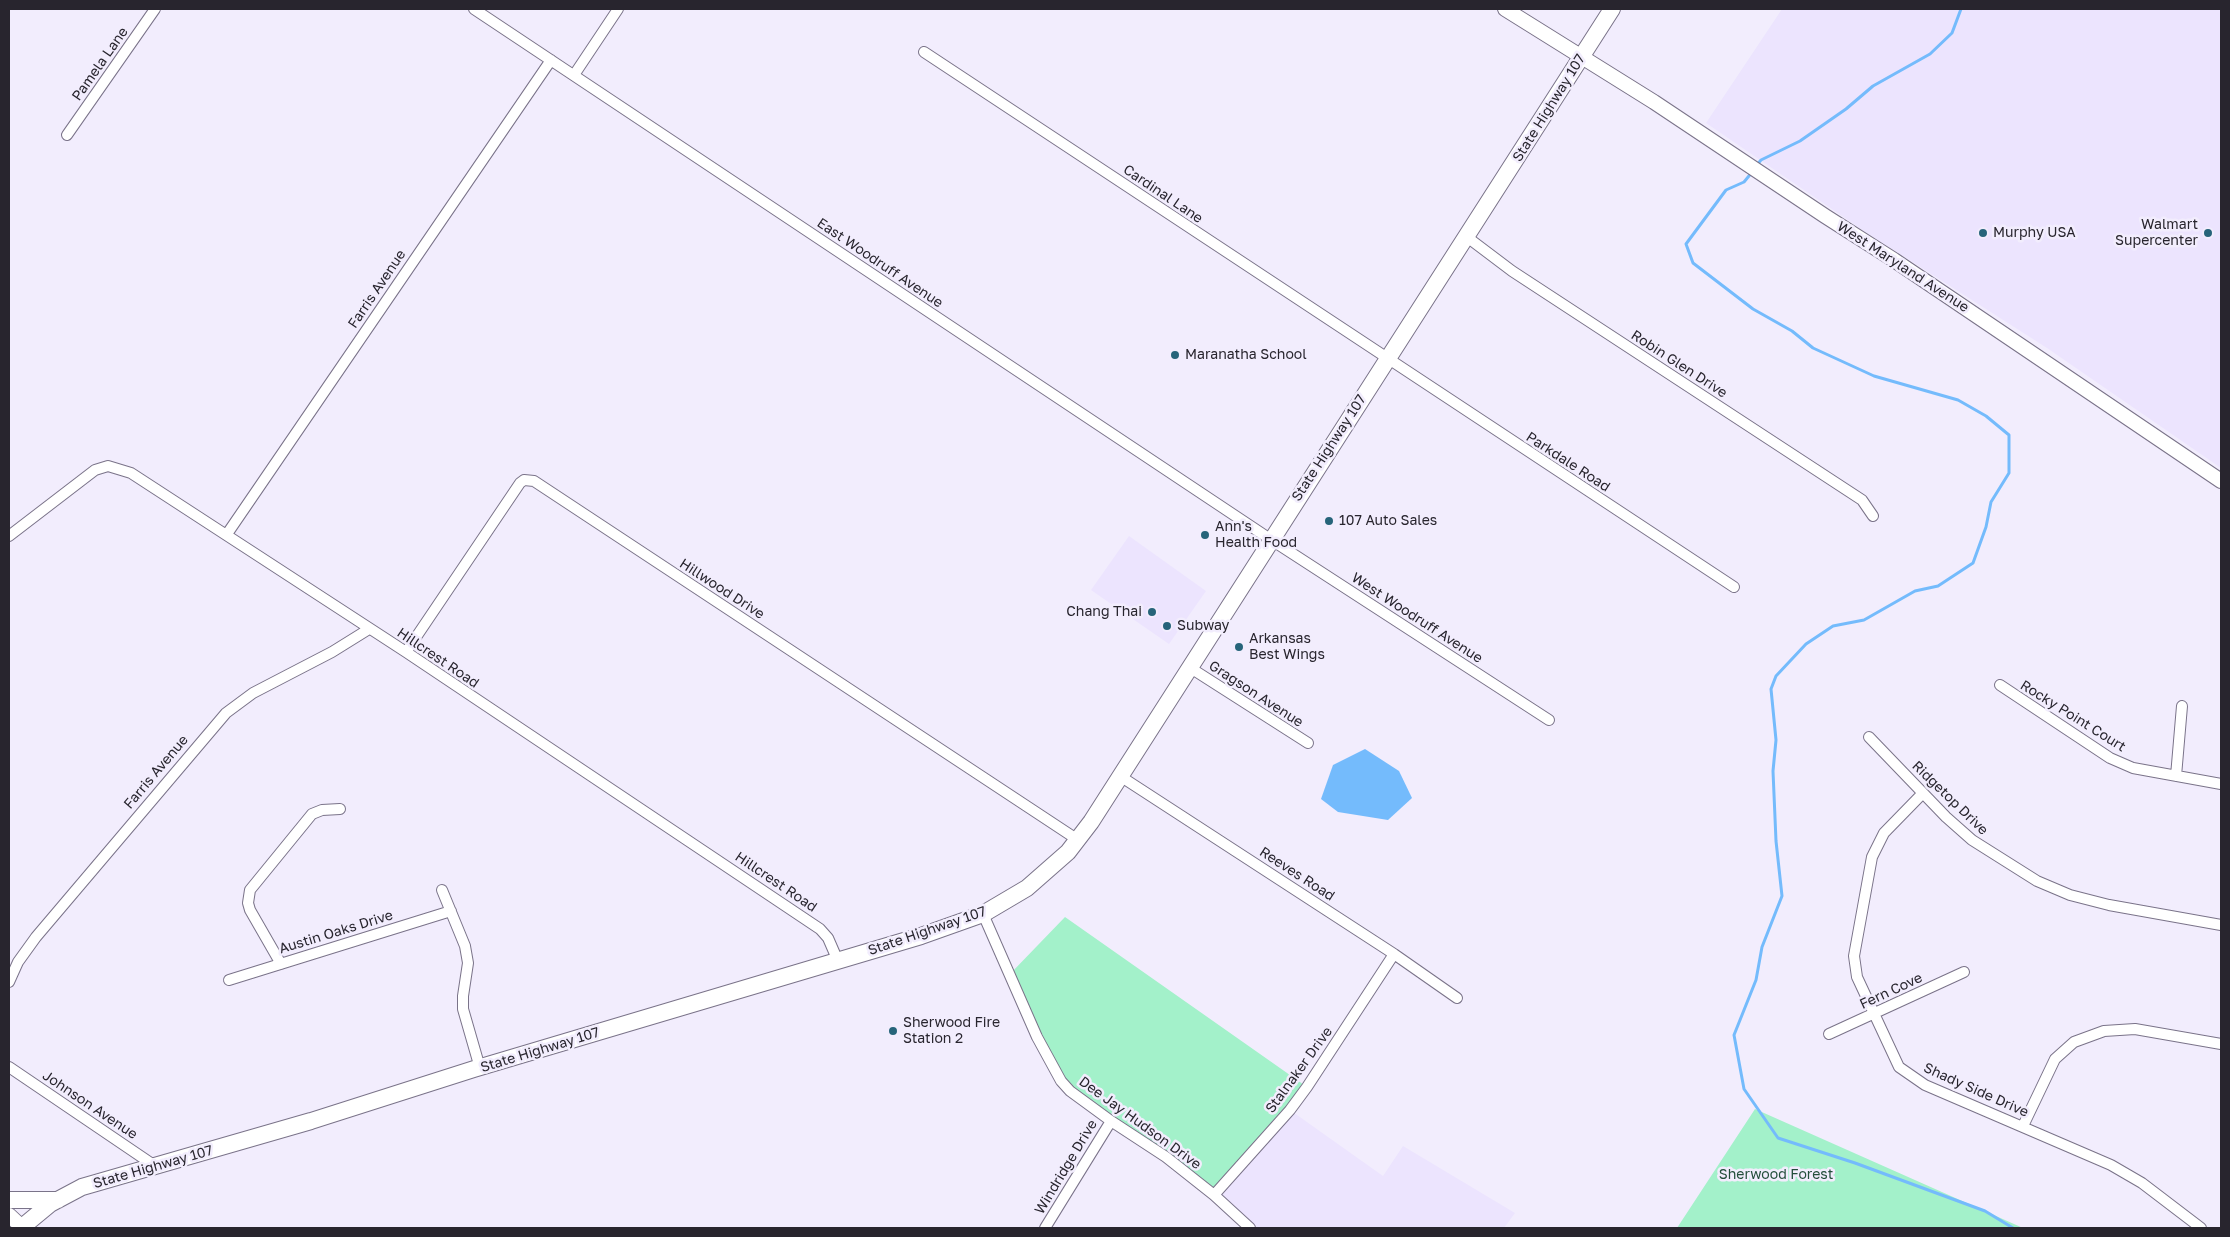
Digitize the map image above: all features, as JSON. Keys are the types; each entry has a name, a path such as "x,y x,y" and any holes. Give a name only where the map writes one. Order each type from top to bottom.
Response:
{"main road":[{"name":"State Highway 107","path":"22,1228 58,1200 82,1187 399,1094 983,914 1027,888 1048,872 1078,840 1120,776 1270,539 1467,237 1612,9"},
{"path":"9,1200 58,1200"}],"street":[{"name":"Pamela Lane","path":"67,135 155,9"},
{"path":"574,75 618,9"},
{"name":"West Maryland Avenue","path":"1505,9 1582,56 1894,260 2221,481"},
{"name":"East Woodruff Avenue","path":"479,10 551,60 1270,539"},
{"name":"Cardinal Lane","path":"924,52 1386,359"},
{"name":"Farris Avenue","path":"227,534 551,60"},
{"name":"Robin Glen Drive","path":"1467,237 1512,271 1862,500 1873,516"},
{"name":"Parkdale Road","path":"1386,359 1734,587"},
{"name":"Hillcrest Road","path":"9,536 88,474 108,466 131,473 406,652 820,929 828,938 838,960"},
{"name":"Hillwood Drive","path":"406,652 520,483 524,480 534,481 1078,840"},
{"name":"West Woodruff Avenue","path":"1270,539 1549,720"},
{"name":"Farris Avenue","path":"9,982 18,962 36,937 217,722 253,692 332,652 370,629"},
{"name":"Gragson Avenue","path":"1190,667 1308,743"},
{"name":"Rocky Point Court","path":"2000,685 2110,758 2133,768 2221,784"},
{"path":"2176,776 2182,706"},
{"name":"Ridgetop Drive","path":"1869,737 1972,840 2037,881 2070,894 2109,905 2221,925"},
{"name":"Reeves Road","path":"1120,776 1394,954 1457,998"},
{"name":"Shady Side Drive","path":"1923,793 1884,833 1872,857 1854,956 1857,977 1900,1067 1925,1085 2111,1165 2142,1183 2202,1228"},
{"path":"281,964 250,910 248,904 250,890 312,814 322,810 340,809"},
{"path":"442,890 465,946 468,963 463,1009 480,1068"},
{"name":"Austin Oaks Drive","path":"229,980 451,910"},
{"name":"Dee Jay Hudson Drive","path":"983,914 1048,1059 1070,1091 1166,1157 1214,1195 1250,1228"},
{"name":"Stalnaker Drive","path":"1214,1195 1290,1110 1394,954"},
{"name":"Fern Cove","path":"1829,1034 1964,972"},
{"path":"2023,1126 2055,1059 2074,1042 2104,1031 2134,1029 2221,1044"},
{"name":"Johnson Avenue","path":"9,1067 155,1166"},
{"name":"Windridge Drive","path":"1045,1228 1111,1121"},
{"path":"9,1215 22,1228"}],"shaded area":[{"path":"1782,9 2221,9 2221,468 2047,348 1864,231 1706,123"},
{"path":"1129,536 1206,591 1169,644 1091,590"},
{"path":"1290,1110 1383,1176 1403,1146 1515,1213 1504,1228 1251,1228 1214,1195"}],"green space":[{"path":"1065,917 1307,1087 1214,1195 1070,1091 1010,974"},
{"name":"Sherwood Forest","path":"1755,1109 2023,1228 1677,1228"}],"water":[{"path":"1365,749 1399,771 1412,798 1388,820 1338,812 1321,799 1333,765"}],"waterway":[{"path":"1756,166 1761,160 1800,141 1846,109 1873,86 1930,54 1952,33 1961,9"},
{"path":"1753,171 1744,182 1726,190 1686,244 1693,263 1753,309 1792,331 1813,348 1874,376 1958,400 1986,416 2009,435 2009,473 1991,502 1986,527 1973,563 1938,586 1915,591 1864,620 1833,626 1806,644 1776,676 1771,689 1776,740 1773,771 1776,841 1782,896 1762,947 1756,980 1734,1035 1744,1089 1778,1138 1855,1163 1985,1211 2013,1228"}],"place":[{"name":"Murphy USA","path":"1983,233"},
{"name":"Walmart Supercenter","path":"2208,233"},
{"name":"Maranatha School","path":"1175,355"},
{"name":"107 Auto Sales","path":"1329,521"},
{"name":"Ann's Health Food","path":"1205,535"},
{"name":"Chang Thai","path":"1152,612"},
{"name":"Subway","path":"1167,626"},
{"name":"Arkansas Best Wings","path":"1239,647"},
{"name":"Sherwood Fire Station 2","path":"893,1031"}]}
